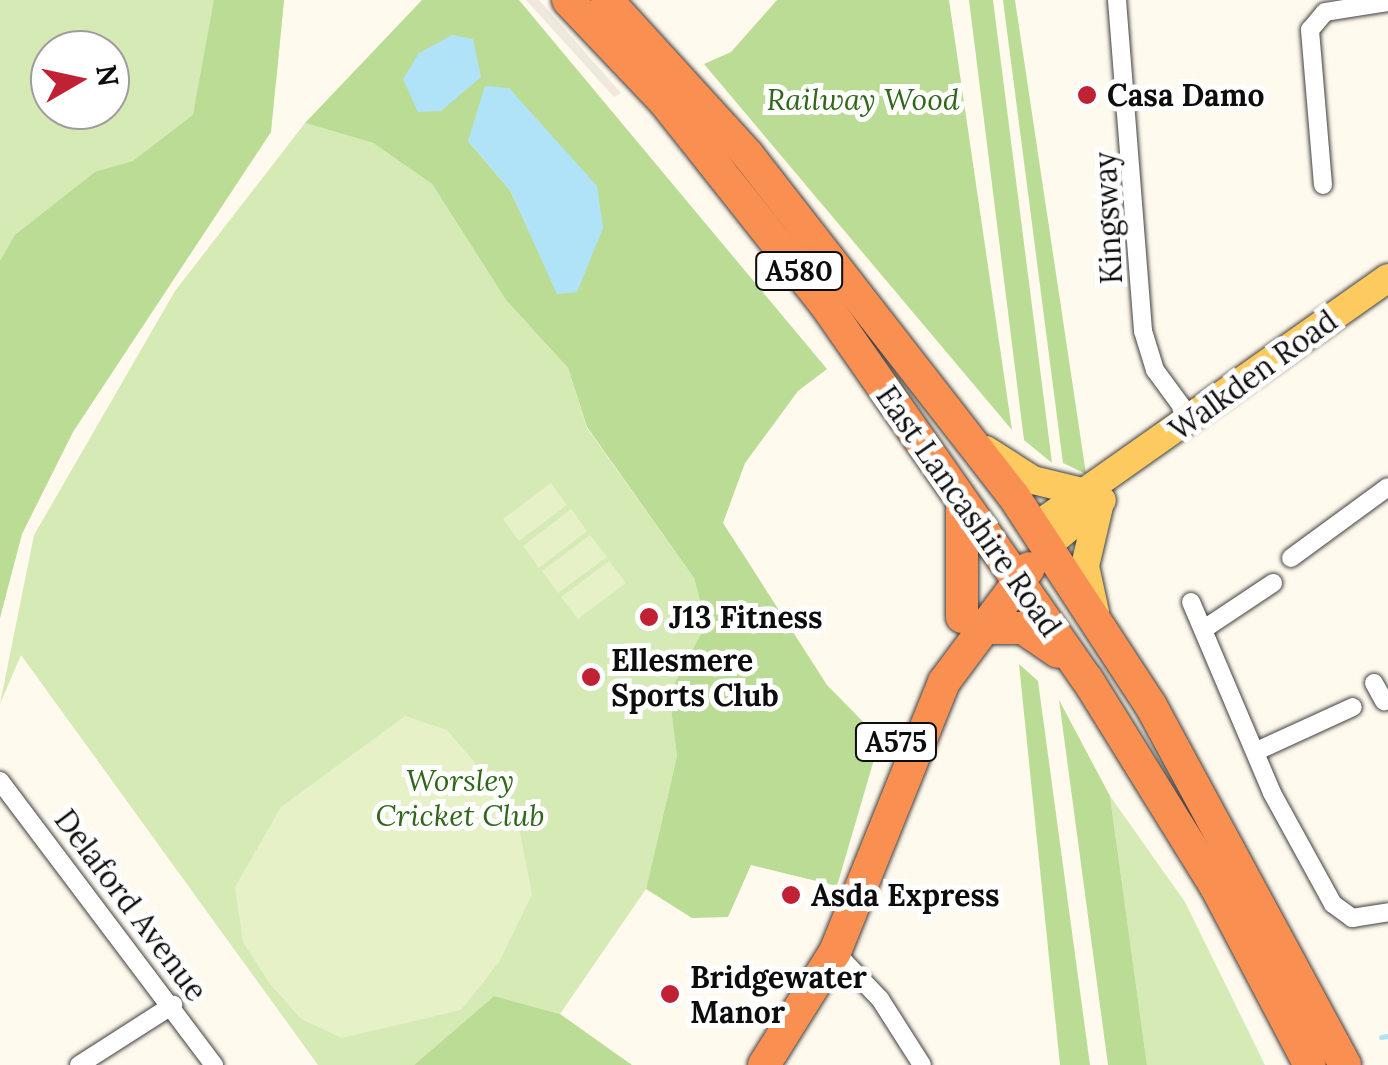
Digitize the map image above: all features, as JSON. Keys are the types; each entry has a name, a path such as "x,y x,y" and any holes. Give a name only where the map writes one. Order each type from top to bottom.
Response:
{"highway":[{"name":"East Lancashire Road","path":"568,0 664,101 813,288 962,501 1099,622 1249,876 1345,1065"},
{"name":"East Lancashire Road","path":"607,0 783,198 976,443 1087,679 1216,887 1306,1058"},
{"path":"783,198 802,242 1026,554 1232,892 1306,1058"},
{"path":"962,501 970,623 1030,631 1087,679"},
{"name":"Walkden Road","path":"764,1065 835,952 861,879 901,726 970,623 1026,554"}],"main road":[{"name":"Walkden Road","path":"1026,554 1191,419 1388,278"},
{"path":"976,443 1033,480 1091,497 1085,566 1099,622"}],"street":[{"name":"Kingsway","path":"1117,0 1143,331 1155,370 1191,419"},
{"path":"1323,185 1310,30 1325,12 1388,2"},
{"path":"1291,558 1388,487"},
{"path":"1204,630 1273,583"},
{"path":"1191,602 1259,750 1272,792 1332,904 1352,918 1388,912"},
{"path":"1259,750 1352,706"},
{"name":"Delaford Avenue","path":"0,781 173,1005 214,1065"},
{"path":"835,952 880,1000 922,1065"},
{"path":"79,1065 173,1005"}],"green space":[{"path":"0,0 284,0 276,82 0,505"},
{"path":"214,0 284,0 271,132 73,432 22,534 0,618 0,261 15,235 95,172 133,161 193,115"},
{"path":"422,0 519,0 827,369 798,391 745,463 723,523 827,685 880,739 837,886 751,865 728,917 692,918 646,889 677,756 669,694 706,624 694,578 587,427 568,368 506,300 432,184 373,143 305,123","holes":["468,141 603,228 558,294 510,190"]},
{"name":"Railway Wood","path":"777,0 949,0 1012,430 704,64 731,52"},
{"path":"969,0 993,0 1052,463 1024,440"},
{"path":"1003,0 1015,0 1086,474 1063,463"},
{"name":"Worsley Cricket Club","path":"305,123 373,143 432,184 506,300 568,368 587,428 694,578 706,624 669,694 677,756 646,889 560,1014 494,996 414,1065 318,1065 21,655 0,704 34,535 175,291"},
{"path":"551,483 567,505 519,541 503,519"},
{"path":"571,509 587,531 539,568 523,546"},
{"path":"590,535 607,557 558,593 542,571"},
{"path":"609,561 626,583 578,619 561,597"},
{"path":"1019,664 1038,681 1090,1065 1060,1065"},
{"path":"1059,700 1110,796 1147,1065 1108,1065"},
{"name":"Worsley Cricket Club","path":"405,716 447,730 518,821 532,895 499,962 461,1010 342,1038 301,1019 270,984 243,942 235,887 281,807"},
{"path":"1110,796 1185,902 1265,1065 1147,1065"},
{"path":"494,996 560,1014 632,1065 414,1065"}],"shaded area":[{"path":"526,0 539,0 621,93 614,97"}],"water":[{"path":"452,35 473,39 481,77 441,111 418,112 403,79 419,53"},
{"path":"485,86 509,88 597,186 603,228 577,292 557,294 510,190 468,141"}],"waterway":[{"path":"1381,1037 1388,1036"}],"place":[{"name":"Casa Damo","path":"1087,95"},
{"name":"J13 Fitness","path":"649,617"},
{"name":"Ellesmere Sports Club","path":"591,677"},
{"name":"Asda Express","path":"791,895"},
{"name":"Bridgewater Manor","path":"670,994"}]}
